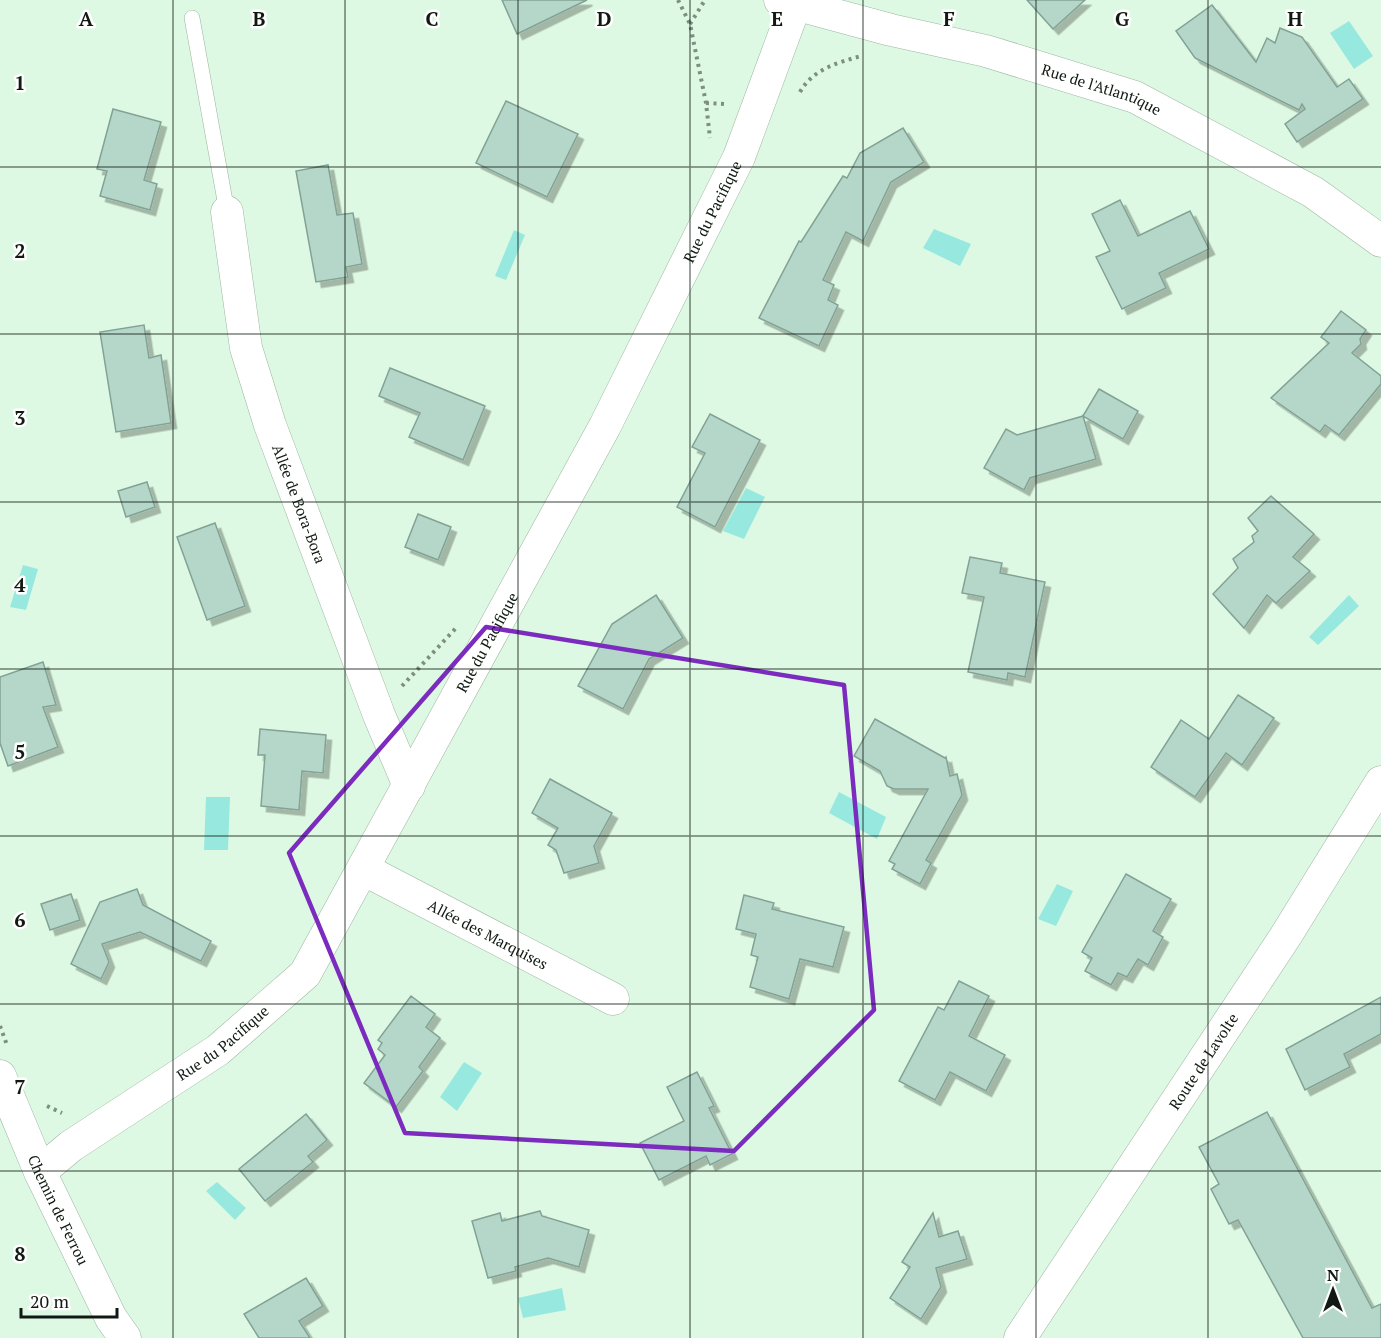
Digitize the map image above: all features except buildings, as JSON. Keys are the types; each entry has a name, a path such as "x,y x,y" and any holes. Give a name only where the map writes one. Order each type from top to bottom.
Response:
{"street":[{"name":"Rue du Pacifique","path":"40,1172 71,1146 218,1050 305,974 410,786 605,426 739,157 758,106 791,1"},
{"name":"Rue de l'Atlantique","path":"791,1 891,30 986,51 1135,97 1313,192 1381,241"},
{"name":"Allée de Bora-Bora","path":"227,212 246,348 270,425 379,715 410,786"},
{"name":"Route de Lavolte","path":"1020,1338 1285,937 1381,782"},
{"name":"Allée des Marquises","path":"363,869 614,999"},
{"name":"Chemin de Ferrou","path":"0,1076 40,1172 111,1318 125,1338"}],"lane":[{"path":"192,18 227,212"}],"path":[{"path":"678,0 690,24 706,103 710,141"},
{"path":"690,24 705,0"},
{"path":"706,103 758,106 776,110 791,106 806,80 829,65 868,54"},
{"path":"396,693 460,624"}],"highlighted area":[{"path":"486,627 844,685 874,1010 734,1151 405,1133 289,853"}],"water":[{"path":"1349,21 1373,56 1354,69 1330,33"},
{"path":"934,229 971,244 960,266 923,248"},
{"path":"514,230 525,235 506,280 495,276"},
{"path":"746,488 765,497 744,539 723,531"},
{"path":"23,565 38,569 26,610 10,607"},
{"path":"1349,595 1359,606 1318,645 1309,637"},
{"path":"839,792 886,817 877,839 829,813"},
{"path":"206,797 230,797 228,850 204,850"},
{"path":"1057,884 1073,891 1056,926 1038,919"},
{"path":"464,1062 482,1073 457,1111 440,1097"},
{"path":"217,1182 246,1208 235,1220 206,1191"},
{"path":"562,1288 566,1310 523,1318 518,1298"}]}
